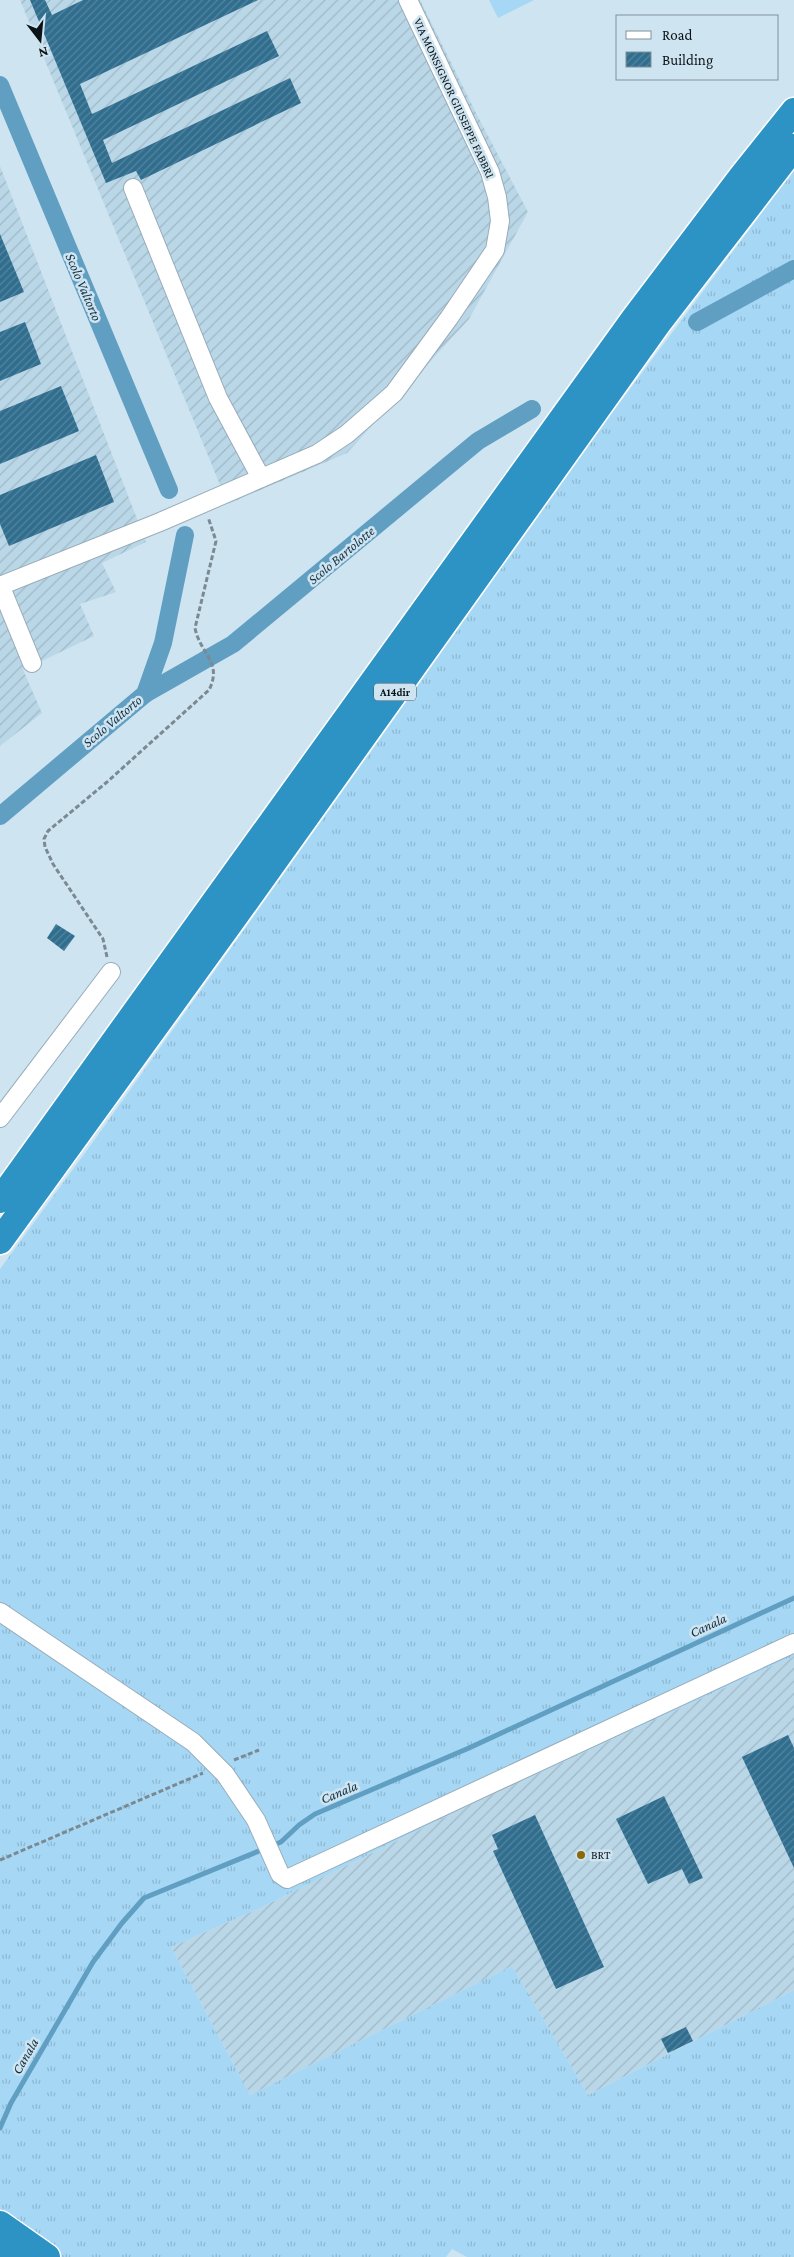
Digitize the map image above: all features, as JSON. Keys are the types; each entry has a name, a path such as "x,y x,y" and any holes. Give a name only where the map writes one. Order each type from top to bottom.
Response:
{"highway":[{"name":"A14dir","path":"0,1200 633,320 742,176 794,111"},
{"name":"A14dir","path":"0,1240 248,898 658,322 794,147"},
{"path":"0,2224 47,2257"},
{"path":"0,2248 23,2257"}],"street":[{"name":"VIA MONSIGNOR GIUSEPPE FABBRI","path":"0,586 160,522 317,454 347,434 394,393 449,318 495,250 500,221 497,197 490,172 408,0"},
{"path":"133,188 218,398 260,478"},
{"path":"0,586 32,663"},
{"path":"0,1118 111,972"},
{"path":"0,1612 193,1742 217,1767 256,1820 280,1874 287,1879 794,1643"}],"path":[{"path":"111,972 103,940 53,864 44,839 48,832 107,782 209,690 215,679 213,664 197,640 195,628 216,540 204,502"},
{"path":"0,1860 259,1750"}],"shaded area":[{"path":"20,0 420,0 528,212 469,319 347,453 228,504"},
{"path":"0,166 146,542 102,563 116,592 80,604 94,636 23,670 42,713 0,746"},
{"name":"BRT","path":"794,1656 794,1990 588,2095 512,1966 250,2095 171,1947 258,1909 478,1801"}],"green space":[{"path":"489,0 534,0 498,18"},
{"path":"794,170 794,1656 478,1801 258,1909 171,1947 250,2095 512,1966 588,2095 794,1990 794,2257 467,2257 452,2249 446,2257 0,2257 0,1269 93,1142 609,417"}],"building":[{"path":"30,0 45,0 52,15 83,0 258,0 80,84 92,114 267,31 279,56 103,140 112,163 290,78 301,103 141,180 136,171 106,183"},
{"path":"0,234 24,292 0,302"},
{"path":"25,322 41,364 0,381 0,332"},
{"path":"61,386 79,431 0,464 0,411"},
{"path":"96,455 114,502 9,546 0,524 0,495"},
{"path":"56,924 75,936 64,951 47,938"},
{"path":"788,1735 794,1748 794,1868 742,1757"},
{"path":"664,1796 703,1878 689,1884 682,1869 648,1884 616,1819"},
{"path":"535,1815 604,1967 556,1989 493,1851 498,1849 492,1835"},
{"path":"686,2027 693,2041 668,2053 661,2039"}],"waterway":[{"name":"Scolo Valtorto","path":"0,85 169,490"},
{"name":"Scolo Bartolotte","path":"697,322 794,269"},
{"name":"Scolo Bartolotte","path":"145,694 233,644 478,441 532,409"},
{"name":"Scolo Valtorto","path":"0,816 145,694 163,643 185,535"},
{"name":"Canala","path":"0,2128 11,2103 93,1962 122,1923 144,1898 281,1842 299,1825 315,1814 469,1748 794,1598"}],"place":[{"name":"BRT","path":"581,1855"}]}
